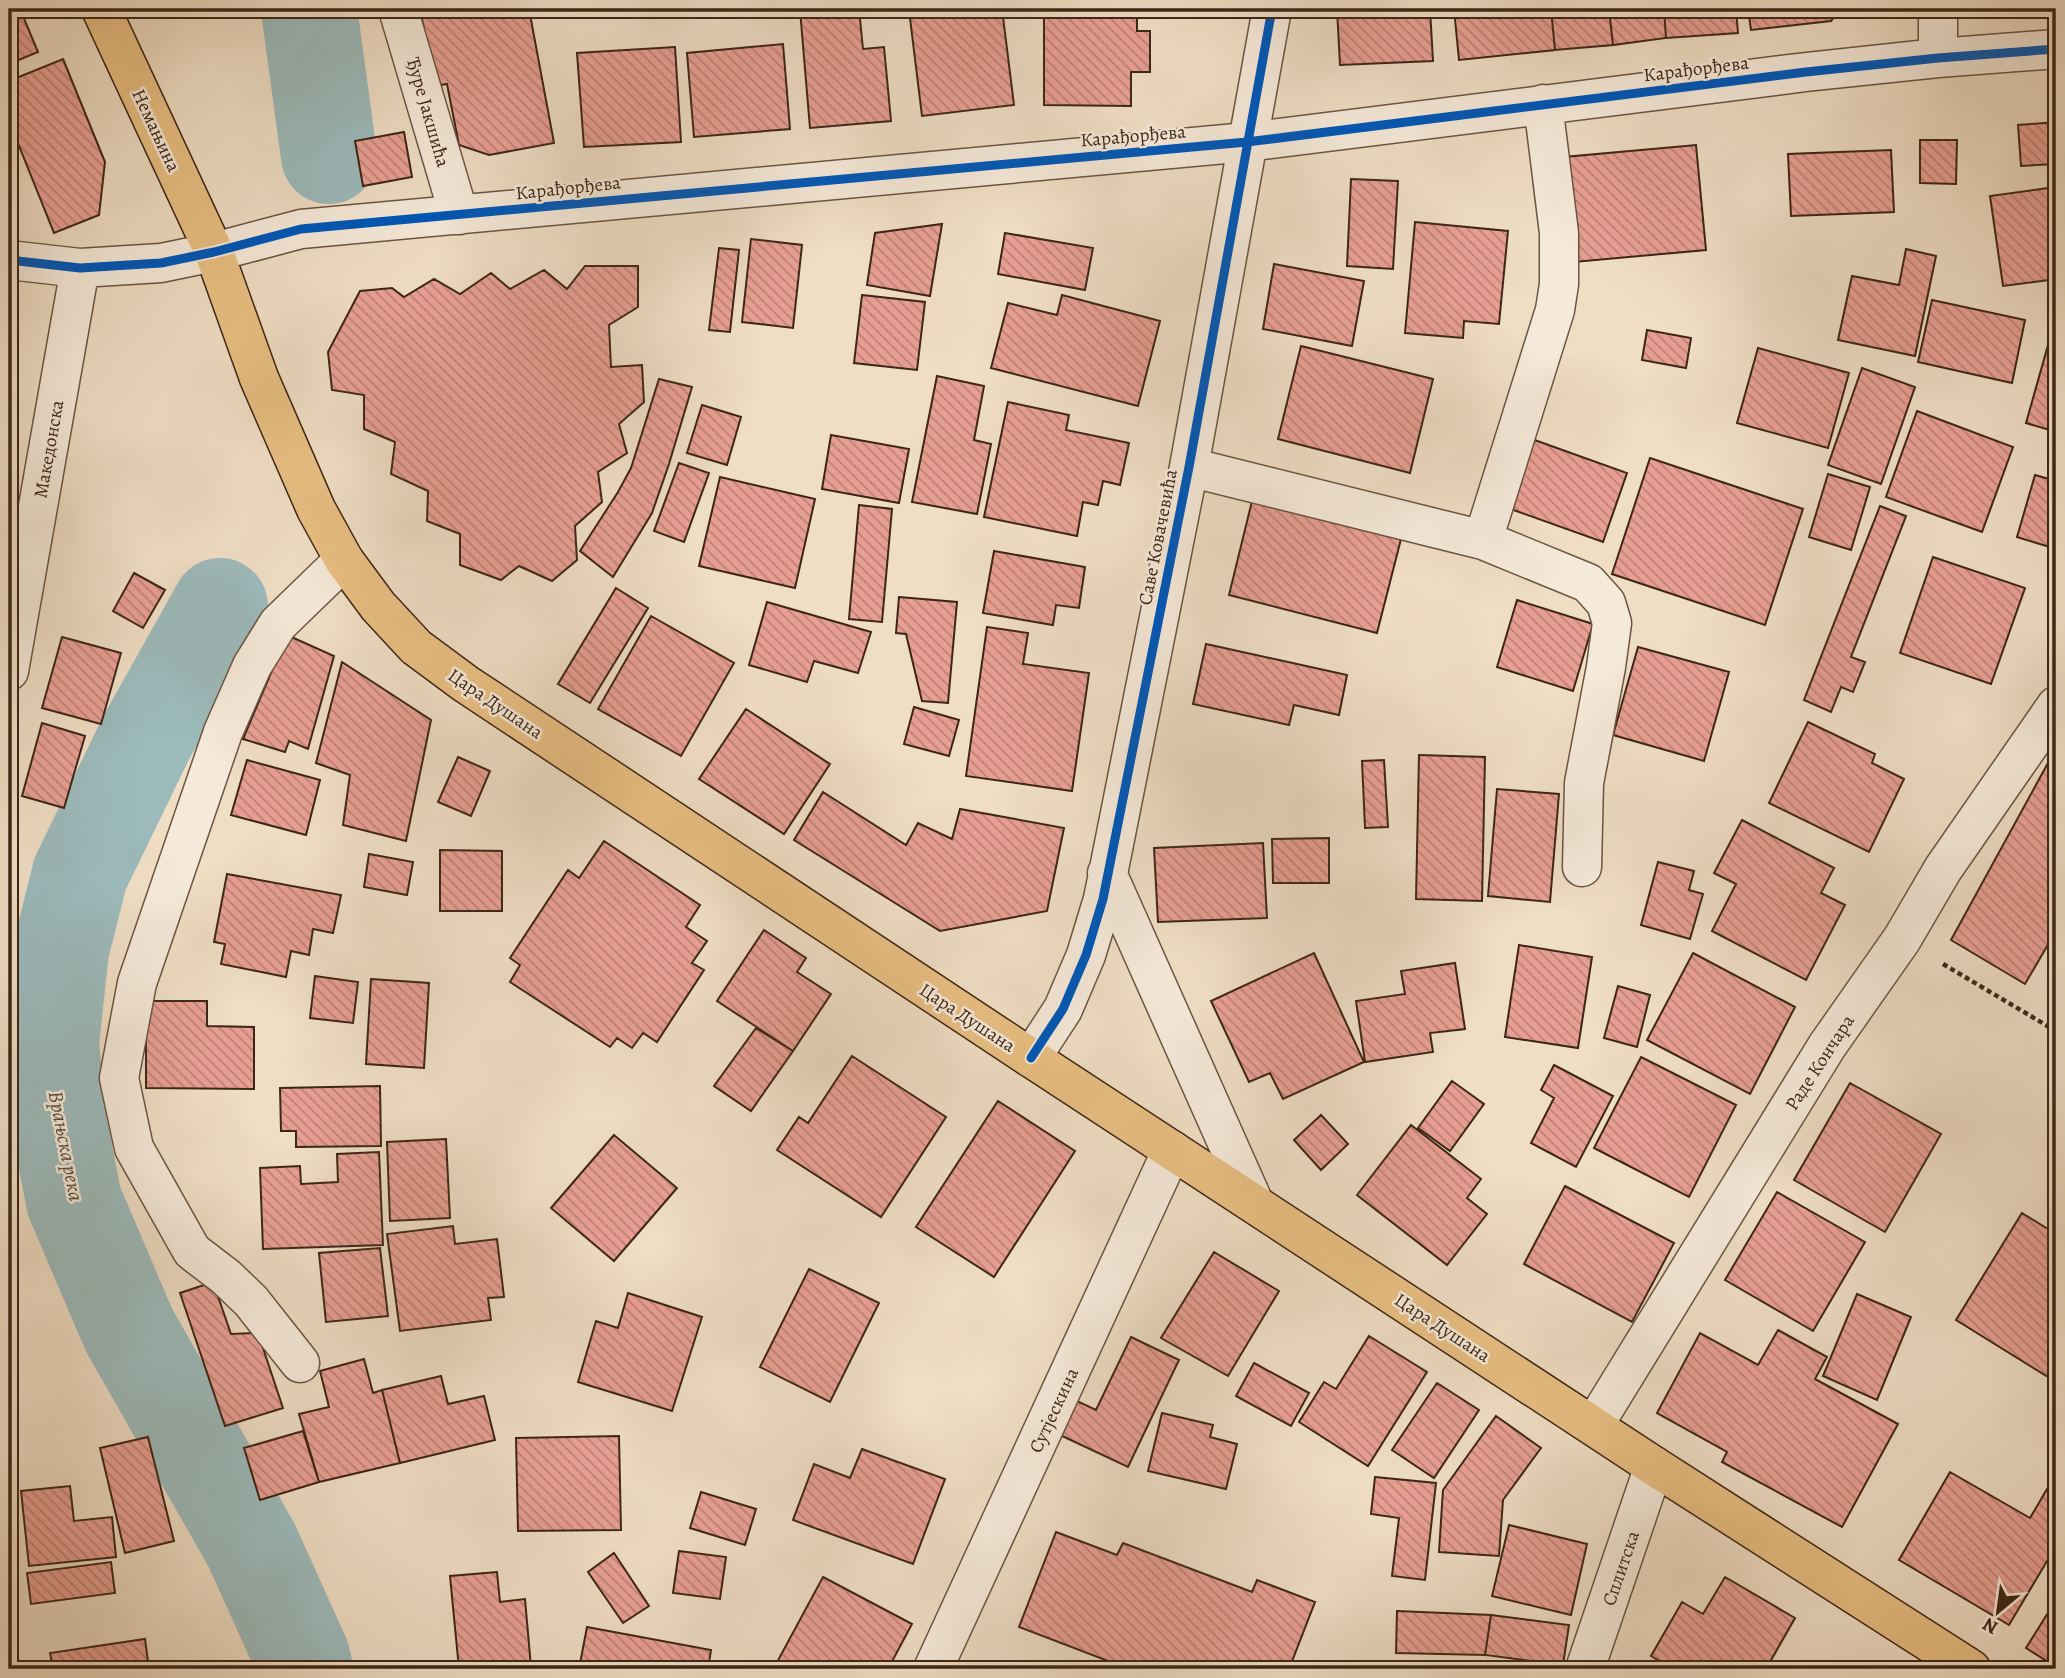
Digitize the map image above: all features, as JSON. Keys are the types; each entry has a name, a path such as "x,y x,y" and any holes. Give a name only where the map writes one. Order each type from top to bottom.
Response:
{"main road":[{"name":"Немањина","path":"101,9 214,252"},
{"name":"Цара Душана","path":"214,252 259,378 316,509 344,560 377,606 416,646 466,684 1031,1058 1654,1466 1971,1669"}],"street":[{"name":"Ђуре Јакшића","path":"398,9 459,215"},
{"name":"Саве Ковачевића","path":"1031,1058 1063,1009 1086,955 1103,899 1189,467 1272,9"},
{"path":"1938,58 1940,9"},
{"name":"Карађорђева","path":"9,260 80,268 161,263 301,229 1247,142 1938,58 2056,50"},
{"path":"1483,540 1555,310 1559,284 1559,233 1543,104"},
{"name":"Македонска","path":"9,671 80,268"},
{"path":"1189,467 1483,540 1588,583 1606,603 1612,623 1584,783 1582,867"},
{"path":"300,1363 251,1301 226,1277 192,1251 134,1148 119,1078 137,983 223,732 252,666 278,624 344,560"},
{"name":"Раде Кончара","path":"1594,1425 1828,1046 1902,939 1943,869 2056,706"},
{"path":"1107,873 1254,1203"},
{"name":"Сутјескина","path":"933,1669 1172,1150"},
{"name":"Сплитска","path":"1586,1669 1654,1466"}],"path":[{"path":"1902,939 2056,1031"}],"building":[{"path":"9,9 20,9 38,52 9,64"},
{"path":"420,9 529,9 554,143 489,155 459,145 447,84 435,86"},
{"path":"859,9 863,49 884,47 891,121 810,128 800,10"},
{"path":"948,9 1002,9 1014,105 922,116 910,18 949,13"},
{"path":"1044,9 1137,9 1137,31 1150,31 1150,72 1131,72 1131,106 1044,105"},
{"path":"1337,9 1430,9 1433,61 1340,65"},
{"path":"1454,9 1551,9 1555,50 1459,60"},
{"path":"1551,9 1609,9 1613,45 1555,50"},
{"path":"1609,9 1664,9 1666,38 1613,45"},
{"path":"1664,9 1736,9 1738,33 1666,38"},
{"path":"1748,9 1841,9 1831,21 1751,30"},
{"path":"783,44 790,129 694,137 687,53"},
{"path":"675,47 681,142 584,147 577,53"},
{"path":"63,59 105,162 99,215 54,233 13,131 9,133 9,81"},
{"path":"2056,122 2056,164 2021,166 2018,125"},
{"path":"404,132 412,177 363,186 355,141"},
{"path":"1920,140 1957,140 1956,184 1920,183"},
{"path":"1696,145 1706,250 1574,262 1564,157"},
{"path":"1891,150 1894,212 1791,216 1788,154"},
{"path":"1351,179 1398,181 1393,269 1347,266"},
{"path":"2056,187 2056,279 2003,286 1990,196"},
{"path":"1415,222 1508,231 1499,324 1464,321 1463,338 1405,333"},
{"path":"942,224 930,296 867,285 875,233"},
{"path":"1005,233 1093,248 1085,290 998,274"},
{"path":"751,239 802,245 793,328 742,322"},
{"path":"719,248 739,250 730,332 709,330"},
{"path":"1906,249 1936,256 1915,356 1838,340 1852,276 1899,285"},
{"path":"1274,264 1364,281 1352,346 1263,329"},
{"path":"585,266 638,266 638,307 609,325 611,367 642,365 644,402 619,424 627,453 598,472 602,502 575,526 577,560 552,581 519,566 501,580 460,565 460,534 427,521 428,491 391,474 395,442 364,429 364,395 332,390 328,352 360,291 392,288 404,297 434,279 460,294 491,273 510,289 544,270 567,289"},
{"path":"862,295 925,302 917,370 854,363"},
{"path":"1062,295 1160,321 1138,406 991,368 1008,303 1057,315"},
{"path":"1932,300 2025,320 2012,383 1918,362"},
{"path":"1647,330 1691,338 1686,368 1642,360"},
{"path":"2052,331 2056,332 2056,432 2026,423"},
{"path":"1301,346 1433,379 1410,473 1278,439"},
{"path":"1758,348 1849,373 1828,448 1737,423"},
{"path":"1862,368 1915,387 1881,484 1828,465"},
{"path":"937,376 984,386 974,440 991,444 977,514 912,502"},
{"path":"659,379 692,387 652,513 613,577 580,551 631,468"},
{"path":"1008,402 1069,415 1066,430 1129,443 1120,485 1103,481 1098,505 1083,502 1077,536 984,517"},
{"path":"702,405 741,417 727,465 687,453"},
{"path":"1917,411 2013,447 1982,532 1886,497"},
{"path":"831,435 909,449 899,503 822,489"},
{"path":"1529,438 1627,473 1603,542 1505,507"},
{"path":"1650,458 1803,509 1765,625 1612,574"},
{"path":"679,463 709,473 684,542 654,531"},
{"path":"1828,474 1870,487 1851,550 1809,537"},
{"path":"2035,475 2056,481 2056,549 2017,537"},
{"path":"720,477 815,499 795,588 699,566"},
{"path":"1252,501 1401,539 1377,633 1229,595"},
{"path":"859,505 892,509 882,622 849,619"},
{"path":"1880,506 1906,516 1851,657 1865,662 1853,692 1841,687 1831,712 1804,700"},
{"path":"994,551 1085,567 1079,608 1056,605 1053,625 983,613"},
{"path":"1933,557 2025,588 1991,684 1900,653"},
{"path":"134,573 165,590 143,628 113,611"},
{"path":"616,588 648,608 590,703 558,684"},
{"path":"899,597 957,602 948,703 922,701 906,634 896,633"},
{"path":"1517,600 1593,624 1573,691 1497,667"},
{"path":"767,602 871,632 858,673 814,661 807,682 749,665"},
{"path":"651,616 734,663 681,756 598,709"},
{"path":"987,627 1028,633 1023,664 1089,673 1072,791 966,776"},
{"path":"287,635 334,656 308,749 289,741 285,752 243,739"},
{"path":"62,637 121,653 101,724 42,708"},
{"path":"1206,644 1347,675 1339,715 1294,705 1289,725 1193,704"},
{"path":"1638,647 1729,672 1704,761 1613,735"},
{"path":"342,662 431,720 406,841 343,825 350,775 316,763"},
{"path":"914,707 959,720 949,756 904,744"},
{"path":"746,709 830,764 784,834 699,779"},
{"path":"1808,722 1875,754 1872,763 1904,779 1869,852 1769,803"},
{"path":"42,723 85,736 64,808 22,796"},
{"path":"2054,752 2056,931 2025,984 1951,940"},
{"path":"1419,755 1485,757 1482,901 1416,899"},
{"path":"458,757 490,771 471,816 438,802"},
{"path":"247,760 320,780 306,835 231,815"},
{"path":"1384,760 1388,827 1365,828 1362,761"},
{"path":"1497,789 1559,794 1550,902 1488,896"},
{"path":"823,792 906,845 918,823 952,839 960,809 1064,828 1047,911 940,931 794,840"},
{"path":"1742,820 1834,868 1821,893 1845,905 1806,980 1712,931 1736,884 1714,873"},
{"path":"1329,838 1329,883 1273,883 1272,839"},
{"path":"604,841 700,905 686,927 707,941 692,963 704,970 657,1042 643,1033 632,1048 617,1038 610,1047 510,982 520,965 510,958 568,870 579,878"},
{"path":"1263,843 1267,918 1158,922 1154,848"},
{"path":"440,850 502,851 502,911 440,911"},
{"path":"369,854 413,862 407,895 364,887"},
{"path":"1658,862 1694,871 1689,890 1703,894 1690,939 1641,925"},
{"path":"227,874 341,895 333,933 313,929 309,955 291,951 286,977 221,964 225,944 214,942"},
{"path":"764,930 806,958 797,972 831,994 793,1051 717,1001"},
{"path":"1519,945 1592,957 1578,1048 1505,1037"},
{"path":"1314,953 1364,1062 1283,1099 1270,1073 1249,1082 1211,1001"},
{"path":"1693,953 1795,1007 1750,1094 1647,1040"},
{"path":"1455,963 1465,1029 1430,1033 1433,1052 1365,1062 1356,1001 1405,994 1401,971"},
{"path":"315,976 358,982 353,1023 310,1018"},
{"path":"371,979 429,983 424,1068 366,1064"},
{"path":"1618,986 1650,995 1637,1047 1604,1038"},
{"path":"146,1001 207,1001 207,1026 254,1027 254,1089 146,1088"},
{"path":"756,1028 793,1051 751,1111 714,1086"},
{"path":"852,1056 946,1117 881,1217 777,1150 799,1117 808,1123"},
{"path":"1641,1057 1736,1105 1689,1197 1594,1148"},
{"path":"1554,1065 1613,1096 1576,1167 1531,1143 1554,1098 1541,1090"},
{"path":"1452,1081 1484,1104 1450,1151 1418,1128"},
{"path":"1850,1083 1941,1134 1885,1232 1794,1180"},
{"path":"380,1086 381,1146 296,1147 296,1131 281,1131 280,1088"},
{"path":"998,1101 1075,1151 994,1277 916,1227"},
{"path":"1321,1115 1348,1144 1321,1170 1294,1140"},
{"path":"1411,1125 1481,1179 1467,1198 1487,1214 1447,1265 1357,1195"},
{"path":"614,1135 677,1188 614,1261 551,1208"},
{"path":"446,1139 450,1218 390,1221 387,1142"},
{"path":"379,1152 383,1245 263,1249 260,1168 300,1166 301,1184 338,1182 337,1154"},
{"path":"1565,1186 1674,1243 1632,1322 1524,1264"},
{"path":"1777,1192 1865,1242 1813,1331 1725,1280"},
{"path":"2022,1213 2056,1234 2056,1382 1956,1320"},
{"path":"453,1226 455,1244 497,1239 504,1297 488,1298 491,1320 400,1331 387,1234"},
{"path":"380,1248 388,1316 326,1322 319,1253"},
{"path":"1214,1252 1279,1291 1228,1376 1161,1338"},
{"path":"809,1269 879,1303 830,1402 760,1367"},
{"path":"213,1282 231,1334 258,1333 283,1408 225,1426 180,1293"},
{"path":"628,1293 702,1317 672,1411 578,1382 596,1321 618,1328"},
{"path":"1857,1294 1911,1317 1877,1400 1823,1376"},
{"path":"1778,1330 1827,1357 1815,1379 1898,1424 1842,1527 1722,1462 1727,1452 1657,1413 1700,1333 1758,1365"},
{"path":"1369,1336 1427,1372 1368,1466 1299,1422 1324,1382 1336,1389"},
{"path":"1131,1337 1179,1360 1128,1467 1060,1435 1077,1401 1096,1410"},
{"path":"364,1359 373,1393 382,1390 400,1463 319,1482 299,1414 329,1407 320,1371"},
{"path":"1254,1363 1309,1393 1291,1426 1236,1396"},
{"path":"441,1376 448,1404 484,1396 495,1440 400,1463 382,1390"},
{"path":"1437,1383 1479,1410 1434,1478 1392,1450"},
{"path":"1162,1413 1213,1425 1210,1437 1237,1444 1226,1489 1148,1471"},
{"path":"1496,1416 1541,1448 1503,1500 1499,1556 1439,1552 1443,1490"},
{"path":"303,1431 319,1482 260,1500 244,1448"},
{"path":"619,1436 621,1530 518,1531 516,1438"},
{"path":"148,1437 174,1541 125,1553 100,1448"},
{"path":"862,1449 945,1479 913,1564 793,1520 814,1464 850,1478"},
{"path":"1950,1472 2030,1518 2050,1484 2056,1488 2056,1546 2009,1625 1899,1560"},
{"path":"1375,1477 1436,1483 1425,1580 1392,1576 1399,1518 1371,1514"},
{"path":"70,1486 74,1521 112,1517 116,1557 29,1566 21,1491"},
{"path":"701,1492 756,1509 745,1545 690,1528"},
{"path":"1509,1525 1587,1544 1571,1615 1492,1596"},
{"path":"1056,1532 1117,1555 1123,1543 1252,1592 1257,1580 1315,1602 1289,1669 1129,1669 1019,1627"},
{"path":"679,1551 726,1557 720,1599 673,1593"},
{"path":"614,1553 649,1606 623,1623 588,1572"},
{"path":"111,1562 115,1593 31,1604 27,1573"},
{"path":"497,1572 500,1602 525,1599 531,1667 459,1669 450,1576"},
{"path":"823,1577 912,1624 888,1669 786,1669 776,1664"},
{"path":"1725,1577 1795,1618 1766,1669 1673,1669 1651,1656 1682,1602 1703,1614"},
{"path":"2056,1600 2056,1667 2026,1648"},
{"path":"1397,1611 1491,1615 1485,1655 1396,1653"},
{"path":"1491,1615 1569,1625 1563,1665 1485,1655"},
{"path":"587,1627 711,1650 708,1669 579,1669"},
{"path":"145,1639 149,1669 53,1669 50,1653"}],"waterway":[{"name":"Врањска река","path":"309,9 329,156"},
{"name":"Врањска река","path":"220,606 146,738 80,874 61,950 51,1043 58,1118 74,1201 129,1330 252,1546 305,1669"}],"cycle path":[{"path":"1031,1058 1063,1009 1086,955 1103,899 1189,467 1272,9"},
{"path":"9,260 80,268 161,263 301,229 1247,142 1806,72 2056,49"}]}
